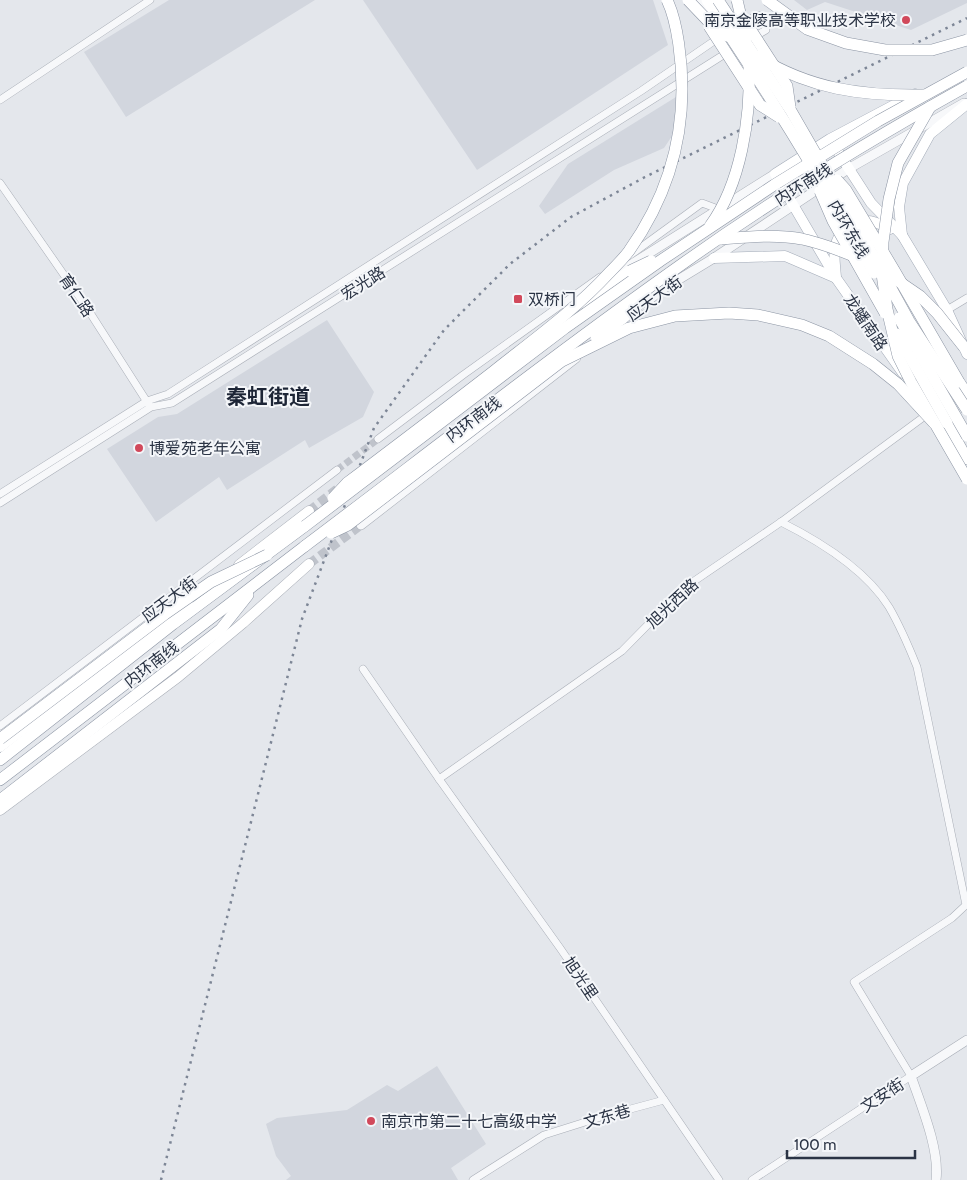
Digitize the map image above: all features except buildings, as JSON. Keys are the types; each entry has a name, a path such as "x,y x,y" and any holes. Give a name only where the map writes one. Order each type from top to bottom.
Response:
{"highway":[{"path":"540,335 592,292 628,252 660,200 678,142 682,112 679,47 667,0"},
{"path":"690,0 709,22 735,42 775,67 811,83 856,93 890,96 932,95 967,87"},
{"path":"690,0 760,105 781,118"},
{"name":"内环东线","path":"707,0 781,118 847,208 909,321 967,410"},
{"name":"内环东线","path":"718,0 791,111 809,154 840,213 967,436"},
{"path":"732,0 787,86 791,111"},
{"path":"305,546 348,525 562,361 622,319 658,288 687,256 713,221 728,192 745,131 750,84 749,54 737,0"},
{"path":"767,0 807,29 846,44 885,50 932,50 967,40"},
{"path":"967,67 930,107 898,163 889,199 883,242 882,274 887,309 898,356 967,479"},
{"name":"内环南线","path":"0,760 173,624 267,555 565,328 660,261 774,185 870,126 967,72"},
{"name":"内环南线","path":"0,780 577,340 686,261 774,202 911,117 967,87"},
{"path":"809,154 846,190 967,394"},
{"path":"809,154 833,221 967,459"},
{"path":"305,526 347,483 540,335 630,271 668,252 707,241 749,236 801,239 836,248 870,262 920,296 937,313 967,353"},
{"path":"562,361 629,328 675,316 758,315 802,325 829,336 851,349 898,384 934,423"},
{"path":"0,739 173,608 211,582 267,555"},
{"path":"0,800 221,629 258,583"}],"main road":[{"path":"775,174 830,139 967,67"},
{"path":"902,236 899,207 903,183 930,134 967,102"},
{"path":"830,139 871,204 902,236 947,310 967,353"},
{"name":"龙蟠南路","path":"775,174 836,278 967,464"},
{"path":"714,258 785,256 836,278 834,254 838,236 852,225 867,220 902,236"},
{"name":"应天大街","path":"0,747 310,511"},
{"path":"0,810 178,677 243,623 309,564"}],"street":[{"path":"0,100 150,0"},
{"path":"700,0 722,35"},
{"path":"724,0 740,25"},
{"name":"宏光路","path":"0,494 149,404 168,394 641,91 722,35 758,15 763,16 766,30 172,403 149,404 0,503"},
{"path":"714,42 722,56"},
{"name":"应天大街","path":"361,525 663,289 714,258 848,169 967,102"},
{"path":"393,443 609,278 775,174"},
{"name":"育仁路","path":"0,183 87,308 149,404"},
{"path":"378,439 463,375 702,203 718,209"},
{"path":"947,310 967,298"},
{"name":"旭光西路","path":"439,779 622,651 684,588 781,522 931,411"},
{"name":"应天大街","path":"0,726 337,470"},
{"path":"781,522 807,535 866,580 888,606 908,644 917,667 966,905 952,918 854,982 911,1076 931,1136 937,1172 936,1180"},
{"name":"旭光里","path":"363,668 439,779 560,948 719,1180"},
{"path":"911,1076 967,1040"},
{"name":"文安街","path":"752,1180 911,1076"},
{"name":"文东巷","path":"473,1180 544,1135 664,1100"}],"shaded area":[{"path":"169,0 315,0 126,117 84,52"},
{"path":"363,0 653,0 668,45 477,170"},
{"name":"南京金陵高等职业技术学校","path":"794,0 967,0 967,3 911,30 825,2 807,10"},
{"path":"676,97 674,133 664,148 614,170 545,214 539,206 568,164"},
{"path":"327,320 374,392 363,417 309,448 305,440 227,490 219,477 156,522 107,449 158,417 177,414"},
{"name":"南京市第二十七高级中学","path":"437,1066 486,1144 451,1168 458,1180 286,1180 291,1176 276,1156 266,1124 277,1118 347,1110 387,1085 398,1091"}],"tunnel":[{"path":"337,470 378,439"},
{"path":"309,511 337,489"},
{"path":"309,564 361,525"}],"railway":[{"path":"161,1180 302,619 374,428 444,330 510,264 571,217 645,177 967,18"}],"place":[{"name":"南京金陵高等职业技术学校","path":"906,20"},
{"name":"双桥门","path":"518,299"},
{"name":"博爱苑老年公寓","path":"139,448"},
{"name":"南京市第二十七高级中学","path":"371,1121"}],"district":[{"name":"秦虹街道","path":"268,397"}]}
